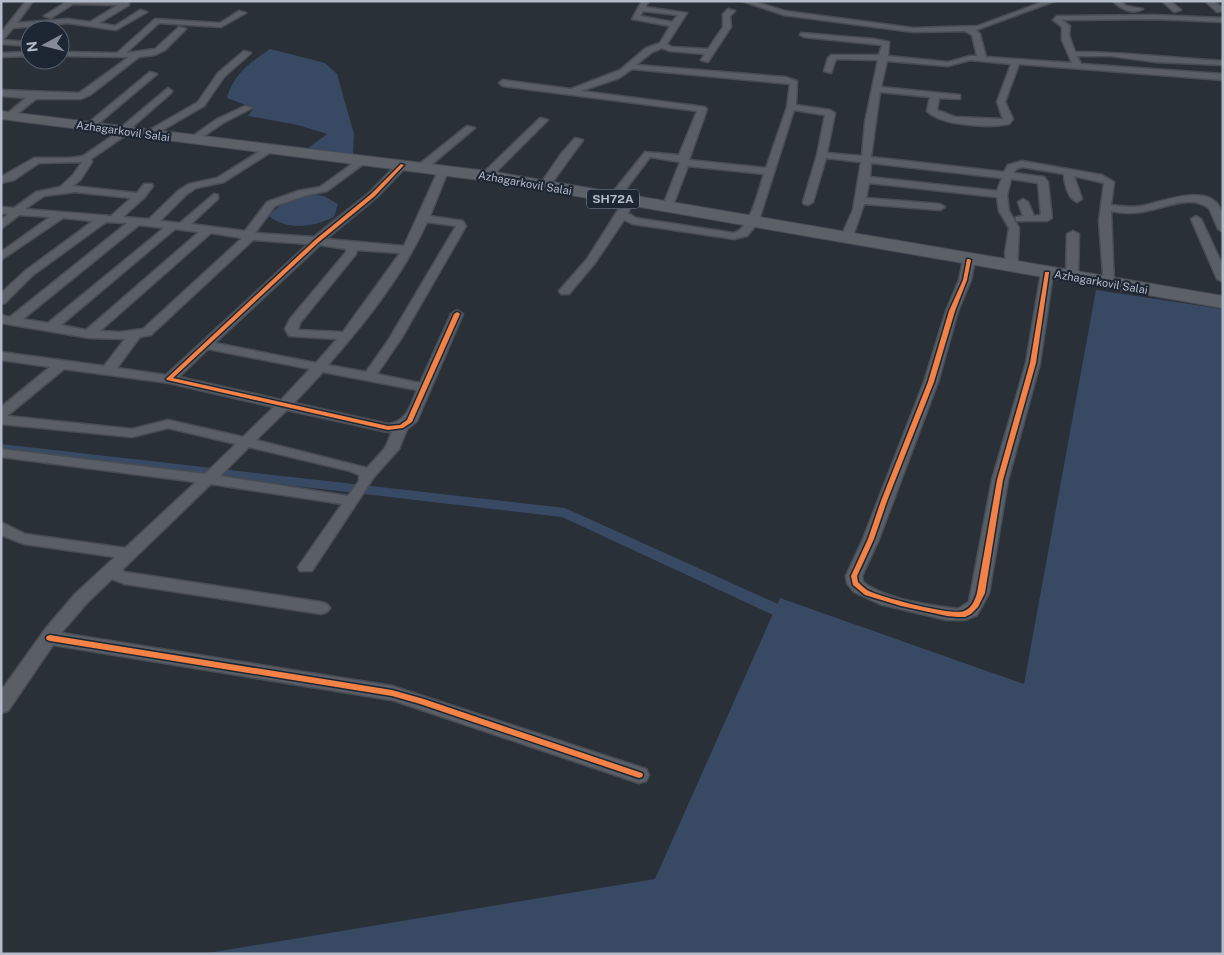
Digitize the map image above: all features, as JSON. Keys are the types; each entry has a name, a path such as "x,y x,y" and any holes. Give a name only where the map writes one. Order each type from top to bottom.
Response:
{"main road":[{"name":"Azhagarkovil Salai","path":"5,116 486,176 544,186 622,205 667,208 1072,278 1223,302"}],"street":[{"path":"1,38 30,1"},
{"path":"646,1 635,16 637,18 674,24"},
{"path":"745,1 784,13 894,29 968,29 1005,20 1052,1"},
{"path":"1116,1 1127,9 1194,10"},
{"path":"1165,1 1177,10"},
{"path":"1208,1 1221,10"},
{"path":"48,16 69,2 126,4 92,24"},
{"path":"70,20 100,2"},
{"path":"641,9 683,13 674,24 663,45"},
{"path":"1203,10 1221,10"},
{"path":"698,72 709,52 727,28 726,16 731,11"},
{"path":"70,21 120,27 144,12"},
{"path":"119,55 151,25 158,21 218,25 242,14"},
{"path":"1077,65 1066,41 1064,30 1066,26 1058,18 1154,17 1223,20"},
{"path":"9,26 20,25"},
{"path":"70,54 149,54 163,50 182,29"},
{"path":"968,29 976,34 982,59"},
{"path":"804,35 884,42 886,45 876,89 860,201 846,239"},
{"path":"1,42 20,43"},
{"path":"70,45 100,45"},
{"path":"120,45 130,45"},
{"path":"573,92 580,86 616,76 632,67 649,48 663,45 670,49 709,52"},
{"path":"1171,50 1179,60"},
{"path":"149,134 201,104 220,75 247,53"},
{"path":"1,55 20,54"},
{"path":"1073,54 1223,63"},
{"path":"1,93 37,96 83,95 137,55"},
{"path":"828,72 834,57 883,58 948,64 963,58 1223,77"},
{"path":"935,95 932,108 1006,115 1000,102 1016,61"},
{"path":"622,205 633,221 734,236 743,234 751,223 770,171 791,107 795,86 793,82 632,67"},
{"path":"90,126 153,74"},
{"path":"502,83 702,109 667,208"},
{"path":"876,89 957,97"},
{"path":"1,180 10,178 37,160 70,161 86,158 124,131 168,90"},
{"path":"5,116 30,98 37,96"},
{"path":"791,107 830,113 822,155 808,202"},
{"path":"192,140 220,121 248,108"},
{"path":"486,176 543,120"},
{"path":"421,168 470,128"},
{"path":"544,186 564,156 578,140"},
{"path":"151,223 188,189 200,184 220,180 268,150"},
{"path":"565,291 591,260 622,205 646,155 684,160 696,165 770,171"},
{"path":"822,155 1008,174 1042,180 1047,218 1008,219"},
{"path":"62,190 85,168 86,158"},
{"path":"1,319 89,334 120,336 136,334 153,328 246,242 249,238 247,236 271,204 302,193 323,189 362,161"},
{"path":"1013,268 1011,253 1014,228 1004,211 1002,185 1012,166 1018,164 1108,180 1110,184 1105,208 1108,284"},
{"path":"169,379 317,241 373,195 402,166"},
{"path":"1,706 82,595 130,554 286,404 347,336 407,250 443,171"},
{"path":"1069,172 1069,182 1077,199"},
{"path":"864,180 943,186 1002,195"},
{"path":"1,300 29,273 109,219 140,196 148,186"},
{"path":"1,226 40,194 62,190 140,196"},
{"path":"50,327 214,197"},
{"path":"1105,208 1136,209 1172,200 1204,201 1214,206 1223,228"},
{"path":"860,201 940,208"},
{"path":"1022,202 1030,219"},
{"path":"1,210 62,214 177,226 247,236 407,250"},
{"path":"1,257 62,214"},
{"path":"369,377 395,338 461,226 459,223 423,218"},
{"path":"1196,219 1223,280"},
{"path":"14,320 137,222"},
{"path":"89,334 208,230"},
{"path":"1072,278 1073,234"},
{"path":"347,336 298,334 293,333 291,329 294,322 352,252 351,246"},
{"path":"969,260 965,280 952,311 931,382 871,539 854,576 855,583 868,593 957,616 967,614 976,605 981,593 1000,480 1033,363 1047,273"},
{"path":"1,356 169,379 388,428 401,427 410,422 457,314"},
{"path":"108,370 136,334"},
{"path":"206,345 426,388"},
{"path":"1,414 61,364"},
{"path":"1,420 132,433 141,433 155,426 168,424 355,468 364,472 361,488"},
{"path":"306,567 361,488 392,449 401,427"},
{"path":"1,453 361,488"},
{"path":"1,527 11,535 24,539 130,554"},
{"path":"113,569 119,577 321,608"},
{"path":"50,638 392,694 430,704 638,775"}],"water":[{"path":"270,49 325,63 337,74 354,134 353,154 307,149 327,134 298,125 248,116 254,108 227,98 233,82 243,70"},
{"path":"316,195 324,196 338,204 334,217 309,225 292,226 276,221 269,216 285,202"},
{"path":"1096,290 1223,309 1223,954 202,954 655,879 780,598 1024,684"}],"waterway":[{"path":"1,448 565,513 792,617"}],"cycle path":[{"path":"402,165 373,195 317,241 169,379 388,428 401,427 410,421 457,314"},
{"path":"969,260 965,280 952,311 931,382 871,539 854,576 855,583 867,593 901,604 947,614 965,614 979,600 1000,480 1033,363 1047,273"},
{"path":"50,638 392,693 421,701 639,775"}]}
